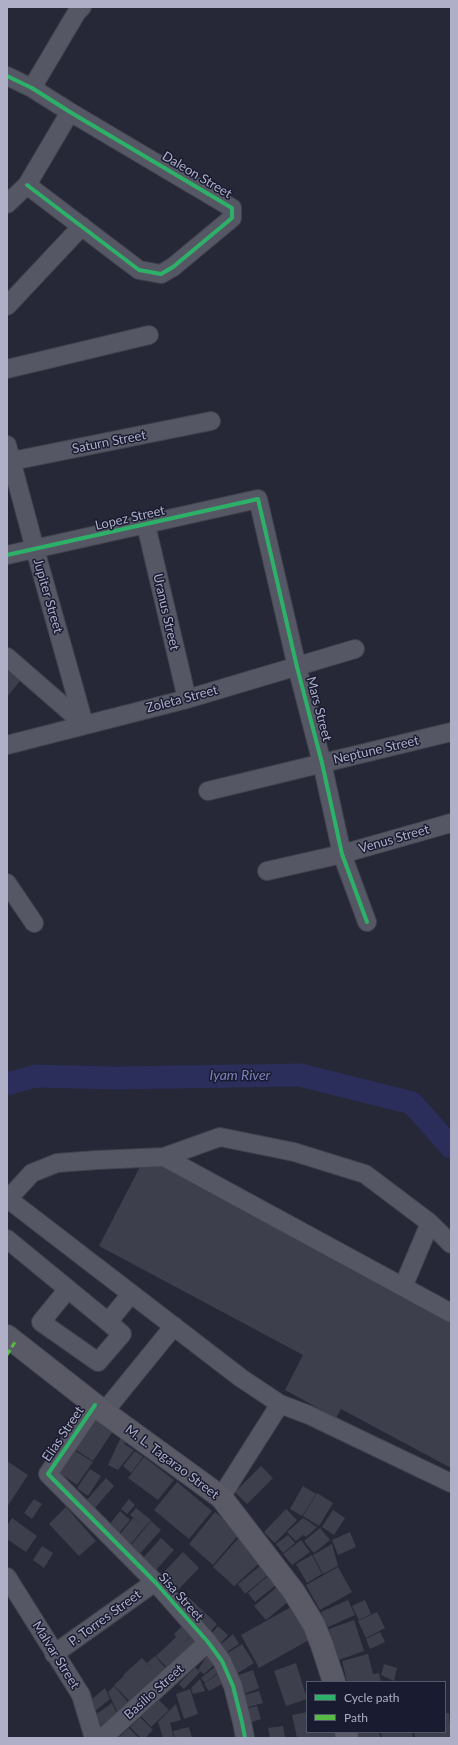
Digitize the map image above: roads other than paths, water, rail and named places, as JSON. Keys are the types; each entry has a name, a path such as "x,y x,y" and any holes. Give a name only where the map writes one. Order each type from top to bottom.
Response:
{"main road":[{"name":"M. L. Tagarao Street","path":"7,1336 99,1408 221,1497 294,1592 314,1625 334,1681"}],"street":[{"path":"32,88 76,9"},
{"name":"Daleon Street","path":"7,76 32,88 232,208 232,218 173,267 161,274 139,270 27,186"},
{"path":"7,204 27,186 70,112"},
{"path":"7,306 82,226"},
{"path":"7,369 149,335"},
{"name":"Saturn Street","path":"8,456 211,422"},
{"name":"Jupiter Street","path":"8,456 84,724"},
{"name":"Lopez Street","path":"7,555 258,499"},
{"name":"Mars Street","path":"258,499 297,667 322,763 342,854 367,922"},
{"name":"Uranus Street","path":"146,525 186,699"},
{"name":"Zoleta Street","path":"7,745 186,699 355,649"},
{"path":"7,657 84,724"},
{"name":"Neptune Street","path":"208,791 451,732"},
{"name":"Venus Street","path":"267,871 342,854 451,823"},
{"path":"7,883 34,922"},
{"path":"451,1244 430,1223 365,1174 294,1152 220,1137 164,1157 57,1163 32,1173 7,1199 241,1378 280,1404 315,1418 451,1484"},
{"path":"164,1157 451,1313"},
{"path":"404,1287 430,1223"},
{"path":"7,1239 68,1289 108,1322 122,1334 98,1362 41,1322 68,1289"},
{"path":"108,1322 131,1294"},
{"name":"Elias Street","path":"48,1474 99,1408 174,1326"},
{"path":"221,1497 280,1404"},
{"name":"Sisa Street","path":"48,1474 155,1582 208,1642 222,1661 233,1686 245,1738"},
{"name":"Malvar Street","path":"7,1577 81,1695 94,1738"},
{"name":"P. Torres Street","path":"54,1654 155,1582"},
{"name":"Basilio Street","path":"97,1738 107,1734 208,1642"}],"waterway":[{"name":"Iyam River","path":"7,1084 36,1076 114,1078 300,1075 412,1103 451,1147"}]}
